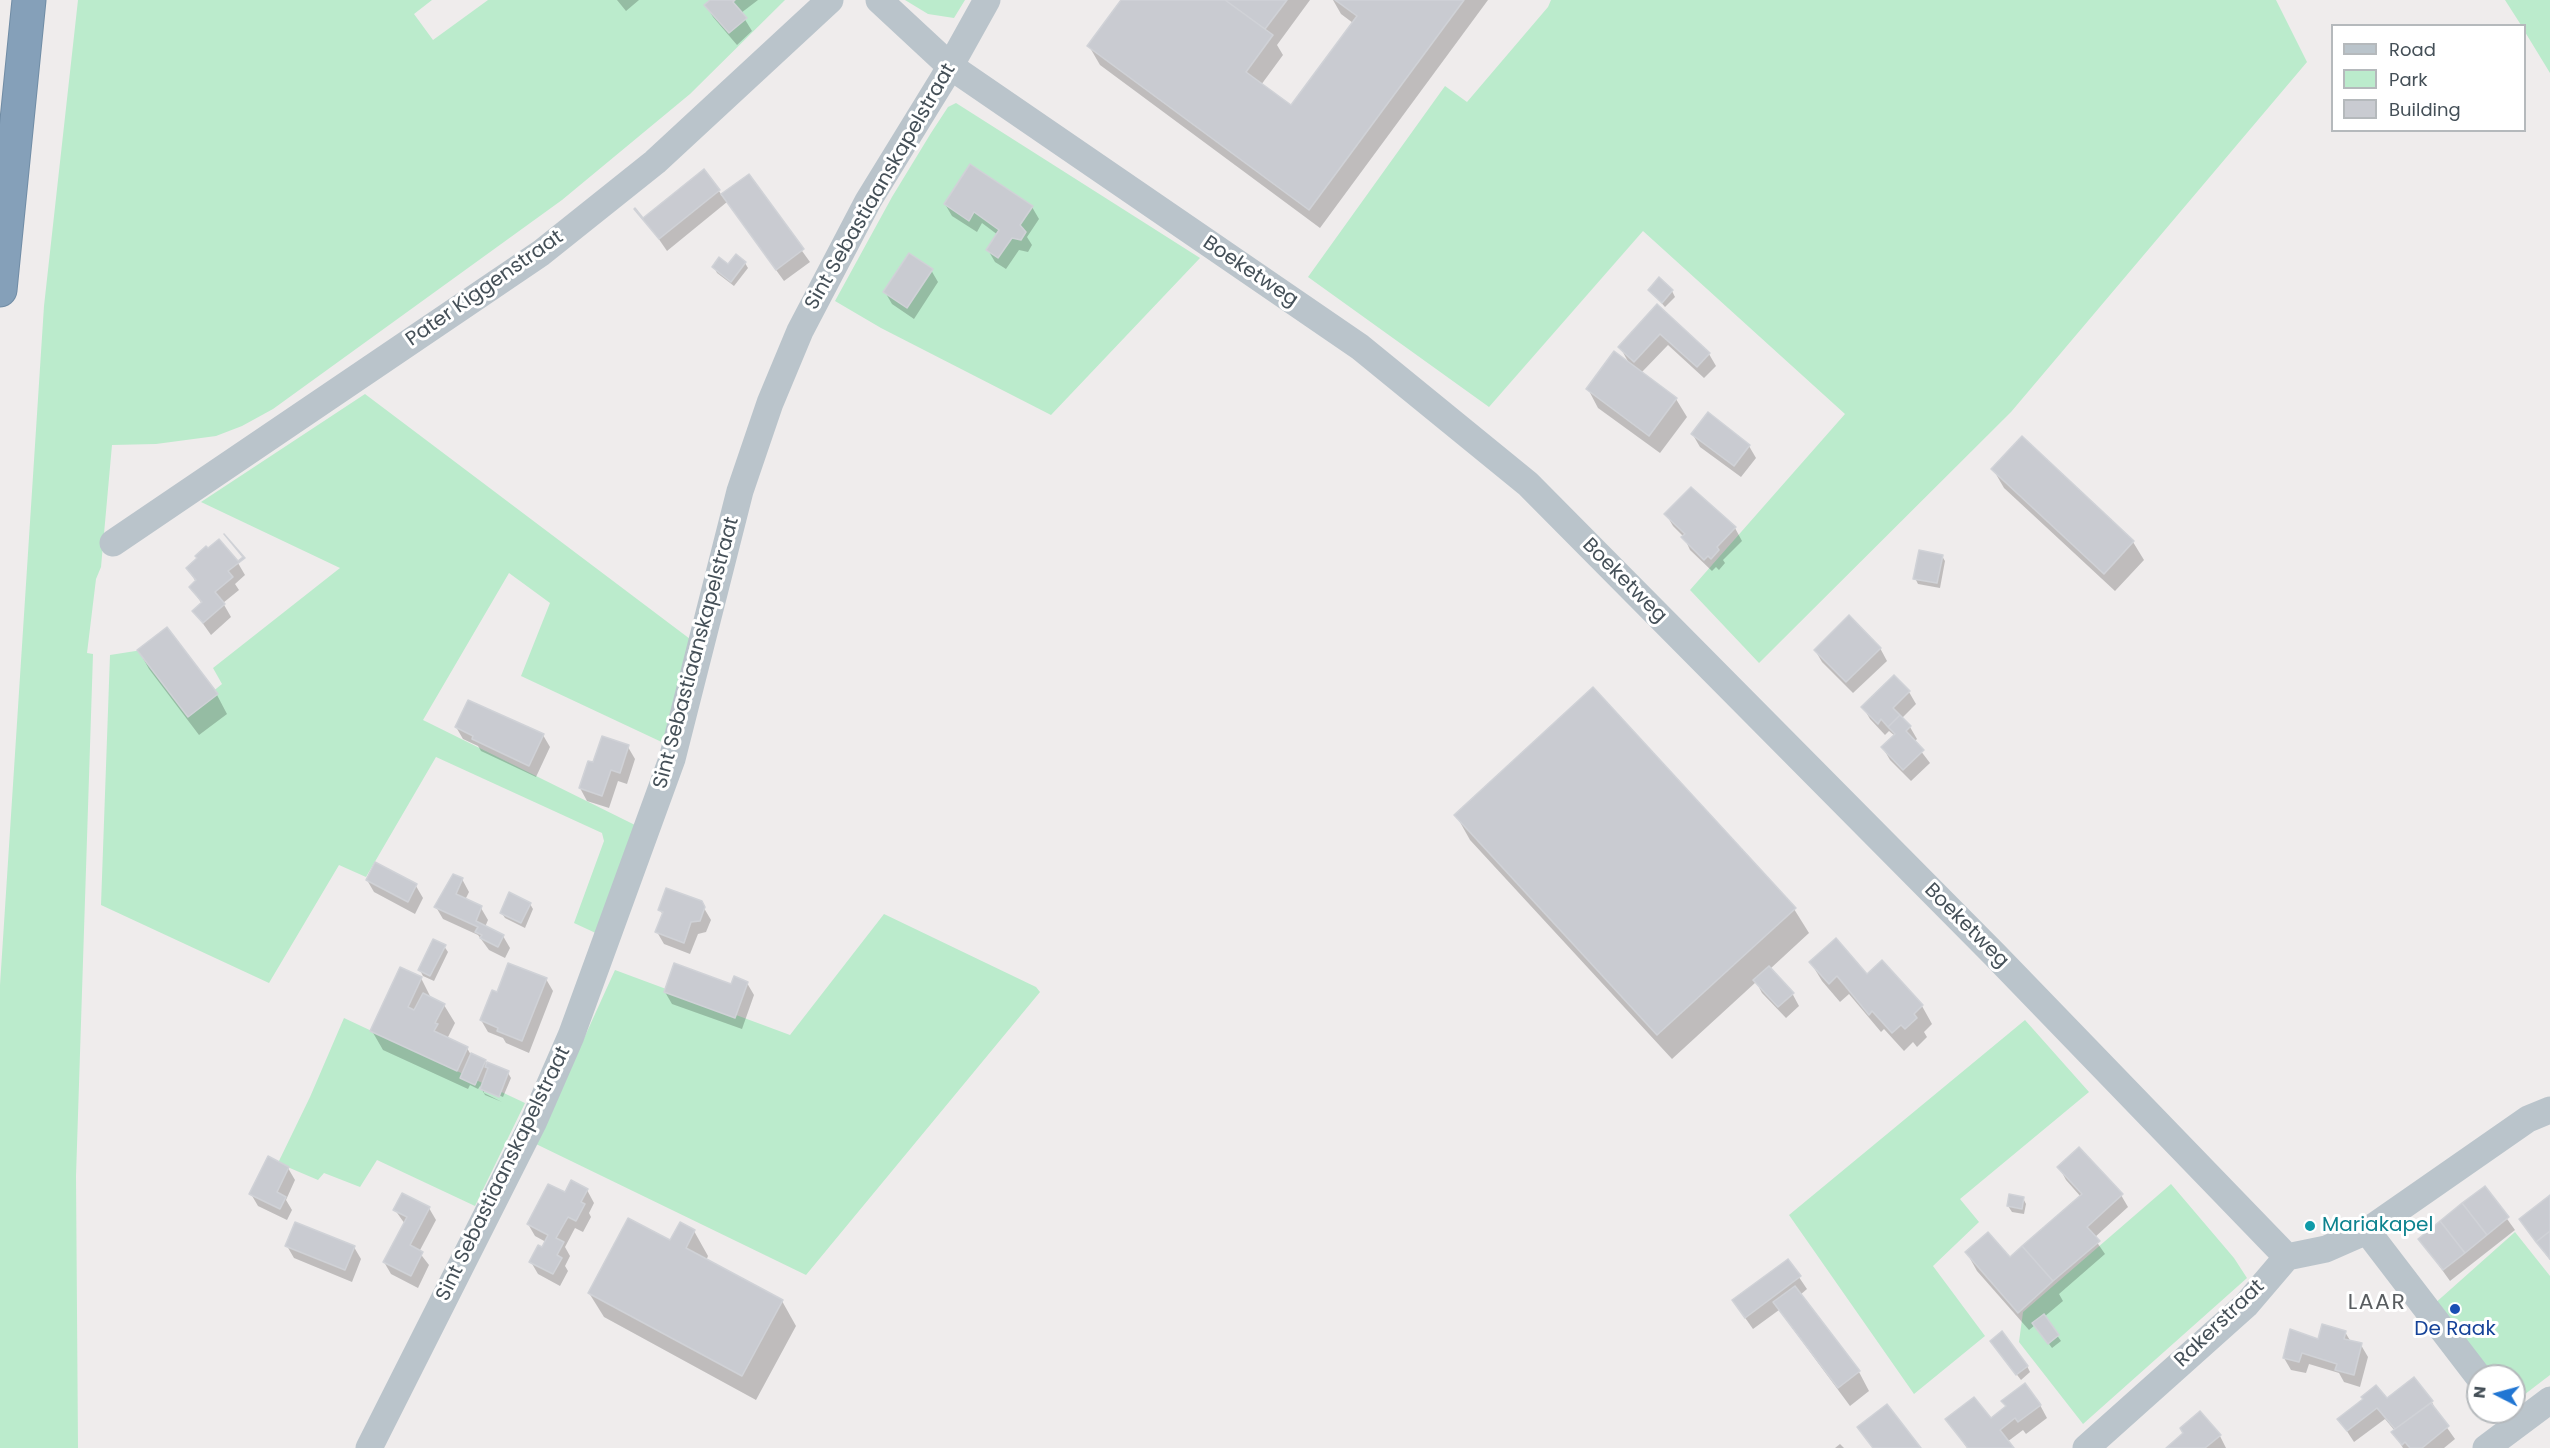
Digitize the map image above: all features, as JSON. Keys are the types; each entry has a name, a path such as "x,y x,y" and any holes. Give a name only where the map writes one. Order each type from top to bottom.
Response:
{"highway":[{"path":"0,290 29,0"}],"street":[{"name":"Pater Kiggenstraat","path":"112,543 541,253 655,162 830,0"},
{"name":"Boeketweg","path":"879,0 951,66 1360,347 1528,484 1987,947 2287,1257"},
{"name":"Sint Sebastiaanskapelstraat","path":"369,1448 533,1123 571,1036 672,759 740,491 770,403 800,331 868,201 951,66 987,0"},
{"path":"2287,1257 2326,1249 2367,1231 2528,1119 2550,1110"},
{"path":"2367,1231 2469,1364"},
{"name":"Rakerstraat","path":"2086,1448 2246,1305 2287,1257"},
{"path":"2526,1411 2550,1400"},
{"path":"2486,1448 2506,1424"}],"green space":[{"path":"78,0 432,0 414,14 433,40 488,0 785,0 690,94 562,200 273,409 242,426 216,436 156,444 112,445 101,567 96,579 87,653 93,654 76,1176 78,1448 0,1448 0,985 44,306"},
{"path":"905,0 965,0 954,18 928,14"},
{"path":"1551,0 2276,0 2307,62 2011,412 1759,663 1690,590 1845,414 1643,231 1489,407 1308,277 1445,86 1467,102 1548,7"},
{"path":"2505,0 2550,0 2550,73 2526,34 2526,24 2520,24"},
{"path":"956,103 1200,258 1051,415 881,328 835,301 892,197 931,133 948,107"},
{"path":"365,394 694,642 668,745 521,676 550,603 509,573 423,720 639,827 600,935 574,923 604,841 602,833 436,757 366,877 339,865 269,983 101,905 110,655 142,650 190,710 222,684 213,668 340,568 201,502"},
{"path":"884,914 1036,987 1040,992 806,1275 536,1144 615,970 790,1035"},
{"path":"344,1018 525,1103 475,1206 377,1160 360,1187 324,1173 318,1180 278,1163"},
{"path":"2025,1020 2089,1092 1960,1199 1979,1222 1933,1266 1985,1336 1914,1394 1789,1215"},
{"path":"2171,1184 2234,1258 2247,1278 2083,1424 2019,1342 2023,1312"},
{"path":"2515,1232 2550,1276 2550,1375 2526,1393 2526,1364 2484,1364 2433,1305"}],"building":[{"path":"710,0 735,0 733,2 747,18 729,33 704,5"},
{"path":"1121,0 1225,0 1273,35 1246,72 1291,105 1357,16 1335,0 1464,0 1309,210 1087,46"},
{"path":"1225,0 1287,0 1265,29"},
{"path":"970,164 1033,206 1020,225 1026,232 1021,240 1012,238 998,258 986,250 999,230 974,212 969,221 944,204"},
{"path":"704,169 720,190 659,239 634,209 643,218"},
{"path":"749,174 804,249 776,270 721,194"},
{"path":"909,253 933,269 907,308 883,292"},
{"path":"736,254 746,262 731,282 712,267 719,257 728,264"},
{"path":"1659,277 1673,290 1662,303 1648,290"},
{"path":"1657,304 1710,353 1697,367 1660,334 1634,362 1618,347"},
{"path":"1614,351 1677,398 1649,436 1586,389"},
{"path":"1708,412 1750,445 1734,466 1691,434"},
{"path":"2022,436 2134,541 2104,574 1991,469"},
{"path":"1691,487 1736,527 1717,547 1719,550 1711,559 1708,556 1704,560 1681,537 1685,534 1664,514"},
{"path":"224,534 245,558 228,571 233,577 215,592 225,604 203,623 192,611 202,602 189,587 196,580 186,568 206,546 208,548 219,539 238,561 243,557"},
{"path":"1919,550 1943,555 1937,583 1913,579"},
{"path":"1849,615 1881,648 1846,682 1814,650"},
{"path":"167,627 218,694 188,717 137,650"},
{"path":"1894,675 1910,691 1893,708 1900,715 1888,727 1881,719 1878,724 1861,707"},
{"path":"1593,687 1796,908 1657,1035 1454,815"},
{"path":"468,700 544,734 529,766 472,739 473,736 455,727"},
{"path":"1900,715 1911,726 1906,731 1924,750 1903,770 1881,747 1895,734 1888,727"},
{"path":"602,736 629,745 620,773 611,770 602,796 579,788 588,761 593,762"},
{"path":"375,862 417,884 408,902 366,880"},
{"path":"453,874 463,878 456,894 482,906 476,921 504,935 498,947 480,938 482,935 475,932 478,927 434,907"},
{"path":"666,888 702,901 705,907 700,921 691,922 684,943 655,932 663,912 658,910"},
{"path":"509,892 531,903 521,923 500,913"},
{"path":"1836,938 1867,974 1882,960 1923,1005 1914,1014 1917,1018 1905,1029 1901,1025 1892,1033 1872,1011 1869,1015 1837,976 1829,984 1809,962"},
{"path":"433,939 446,945 430,976 418,970"},
{"path":"508,963 547,978 522,1041 497,1031 498,1028 480,1020 492,990 497,992"},
{"path":"674,963 731,984 734,976 748,982 735,1018 664,992"},
{"path":"1769,966 1794,993 1778,1007 1753,980"},
{"path":"400,967 422,977 408,1007 414,1010 423,993 445,1004 435,1023 438,1024 434,1031 468,1047 457,1071 370,1031"},
{"path":"471,1053 486,1060 475,1085 460,1078"},
{"path":"487,1062 509,1071 499,1097 480,1089 488,1068 485,1067"},
{"path":"2079,1147 2123,1194 2087,1227 2100,1241 2053,1281 2022,1246 2082,1194 2057,1167"},
{"path":"268,1156 289,1167 277,1192 286,1197 280,1209 249,1194"},
{"path":"571,1180 588,1189 581,1202 585,1204 576,1221 568,1217 556,1238 564,1242 557,1255 562,1258 553,1274 529,1262 538,1245 542,1247 548,1235 527,1224 548,1184 565,1192"},
{"path":"2485,1186 2509,1217 2487,1235 2462,1203"},
{"path":"402,1193 430,1207 410,1245 423,1252 411,1276 383,1262 407,1217 393,1210"},
{"path":"2009,1194 2024,1197 2022,1209 2007,1206"},
{"path":"2550,1195 2550,1231 2536,1242 2519,1219"},
{"path":"2462,1203 2487,1235 2465,1253 2440,1221"},
{"path":"628,1218 670,1240 680,1222 695,1230 686,1248 783,1300 742,1376 588,1293"},
{"path":"2440,1221 2465,1253 2443,1270 2418,1239"},
{"path":"295,1222 355,1246 345,1270 285,1246"},
{"path":"2550,1231 2550,1259 2536,1242"},
{"path":"1988,1232 2010,1257 2022,1246 2053,1281 2018,1313 1965,1252"},
{"path":"1788,1259 1801,1276 1745,1318 1732,1300"},
{"path":"1795,1286 1860,1371 1838,1388 1773,1302"},
{"path":"2044,1314 2059,1335 2048,1344 2032,1323"},
{"path":"2322,1324 2346,1331 2344,1339 2362,1343 2354,1375 2335,1370 2337,1364 2302,1353 2299,1362 2283,1358 2290,1329 2318,1339"},
{"path":"2002,1331 2028,1366 2016,1375 1990,1341"},
{"path":"2414,1377 2433,1401 2395,1429 2377,1408 2347,1431 2337,1419 2363,1399 2361,1397 2376,1385 2387,1398"},
{"path":"2025,1383 2041,1405 2018,1422 2015,1418 2000,1430 2014,1448 1968,1448 1945,1419 1974,1397 1991,1418 2006,1406 2001,1401"},
{"path":"2431,1403 2449,1426 2422,1448 2410,1448 2405,1442 2402,1445 2391,1432"},
{"path":"1887,1404 1921,1448 1873,1448 1857,1427"},
{"path":"2200,1411 2221,1435 2205,1448 2166,1448 2183,1433 2180,1428"}],"place":[{"name":"Mariakapel","path":"2310,1226"},
{"name":"De Raak","path":"2455,1309"}],"district":[{"name":"LAAR","path":"2377,1303"}]}
